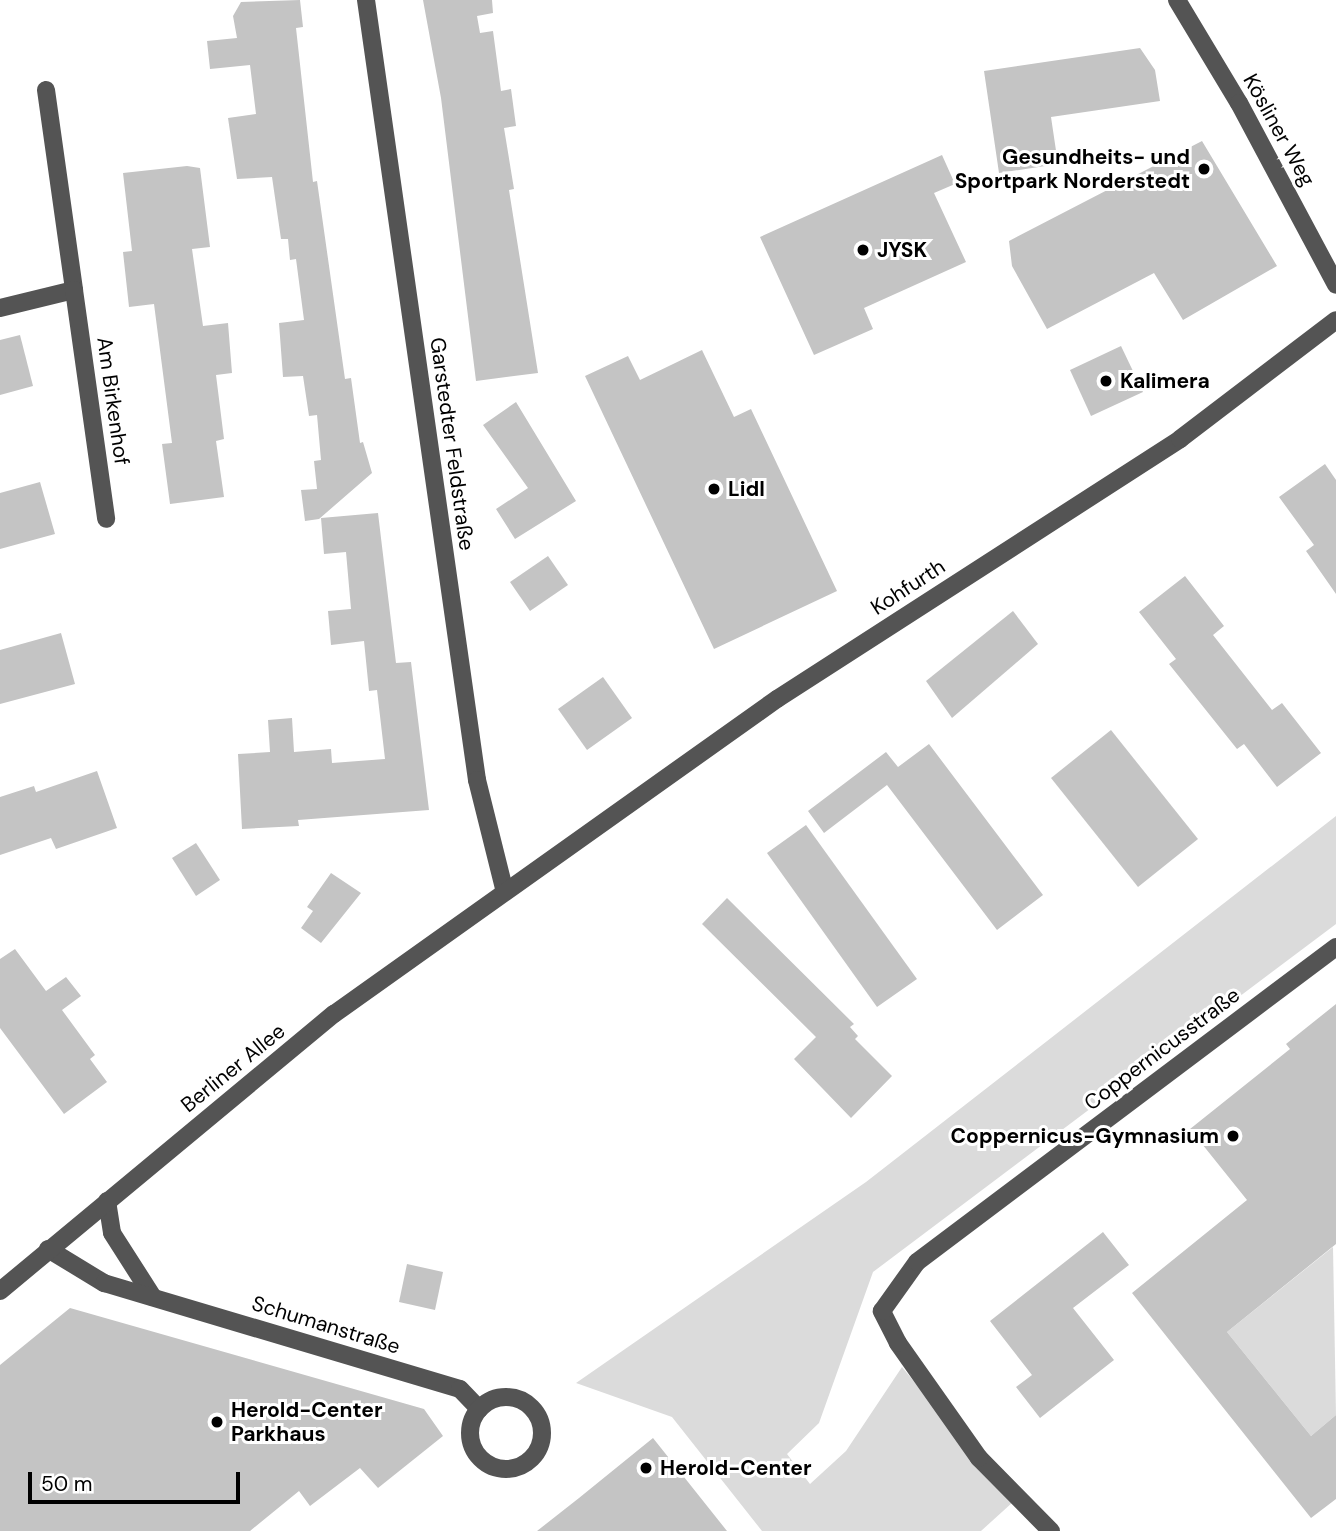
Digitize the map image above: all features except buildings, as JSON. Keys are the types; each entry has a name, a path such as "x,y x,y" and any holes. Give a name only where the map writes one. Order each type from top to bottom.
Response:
{"street":[{"name":"Garstedter Feldstraße","path":"366,0 477,780 505,892"},
{"name":"Kösliner Weg","path":"1177,0 1239,103 1336,285"},
{"name":"Am Birkenhof","path":"46,90 106,519"},
{"path":"0,308 74,290"},
{"name":"Kohfurth","path":"505,892 777,699 1181,439 1336,320"},
{"name":"Berliner Allee","path":"0,1291 334,1014 505,892"},
{"name":"Coppernicusstraße","path":"1051,1531 979,1458 898,1343 882,1311 917,1262 1336,947"},
{"path":"107,1201 112,1233 153,1297"},
{"name":"Schumanstraße","path":"48,1250 104,1283 460,1389 479,1409"},
{"path":"510,1397 527,1403 540,1425 538,1450 527,1463 510,1469 493,1467 479,1457 471,1442 471,1424 479,1409 494,1399 510,1397"}],"shaded area":[{"path":"1336,816 1336,924 873,1272 819,1423 787,1454 810,1484 846,1451 902,1367 1013,1502 981,1531 762,1531 672,1417 576,1383 866,1182"},
{"path":"1333,1247 1336,1415 1311,1436 1227,1332"}],"place":[{"name":"Gesundheits- und Sportpark Norderstedt","path":"1204,169"},
{"name":"JYSK","path":"863,250"},
{"name":"Kalimera","path":"1106,381"},
{"name":"Lidl","path":"714,489"},
{"name":"Coppernicus-Gymnasium","path":"1233,1136"},
{"name":"Herold-Center Parkhaus","path":"217,1422"},
{"name":"Herold-Center","path":"646,1468"}]}
